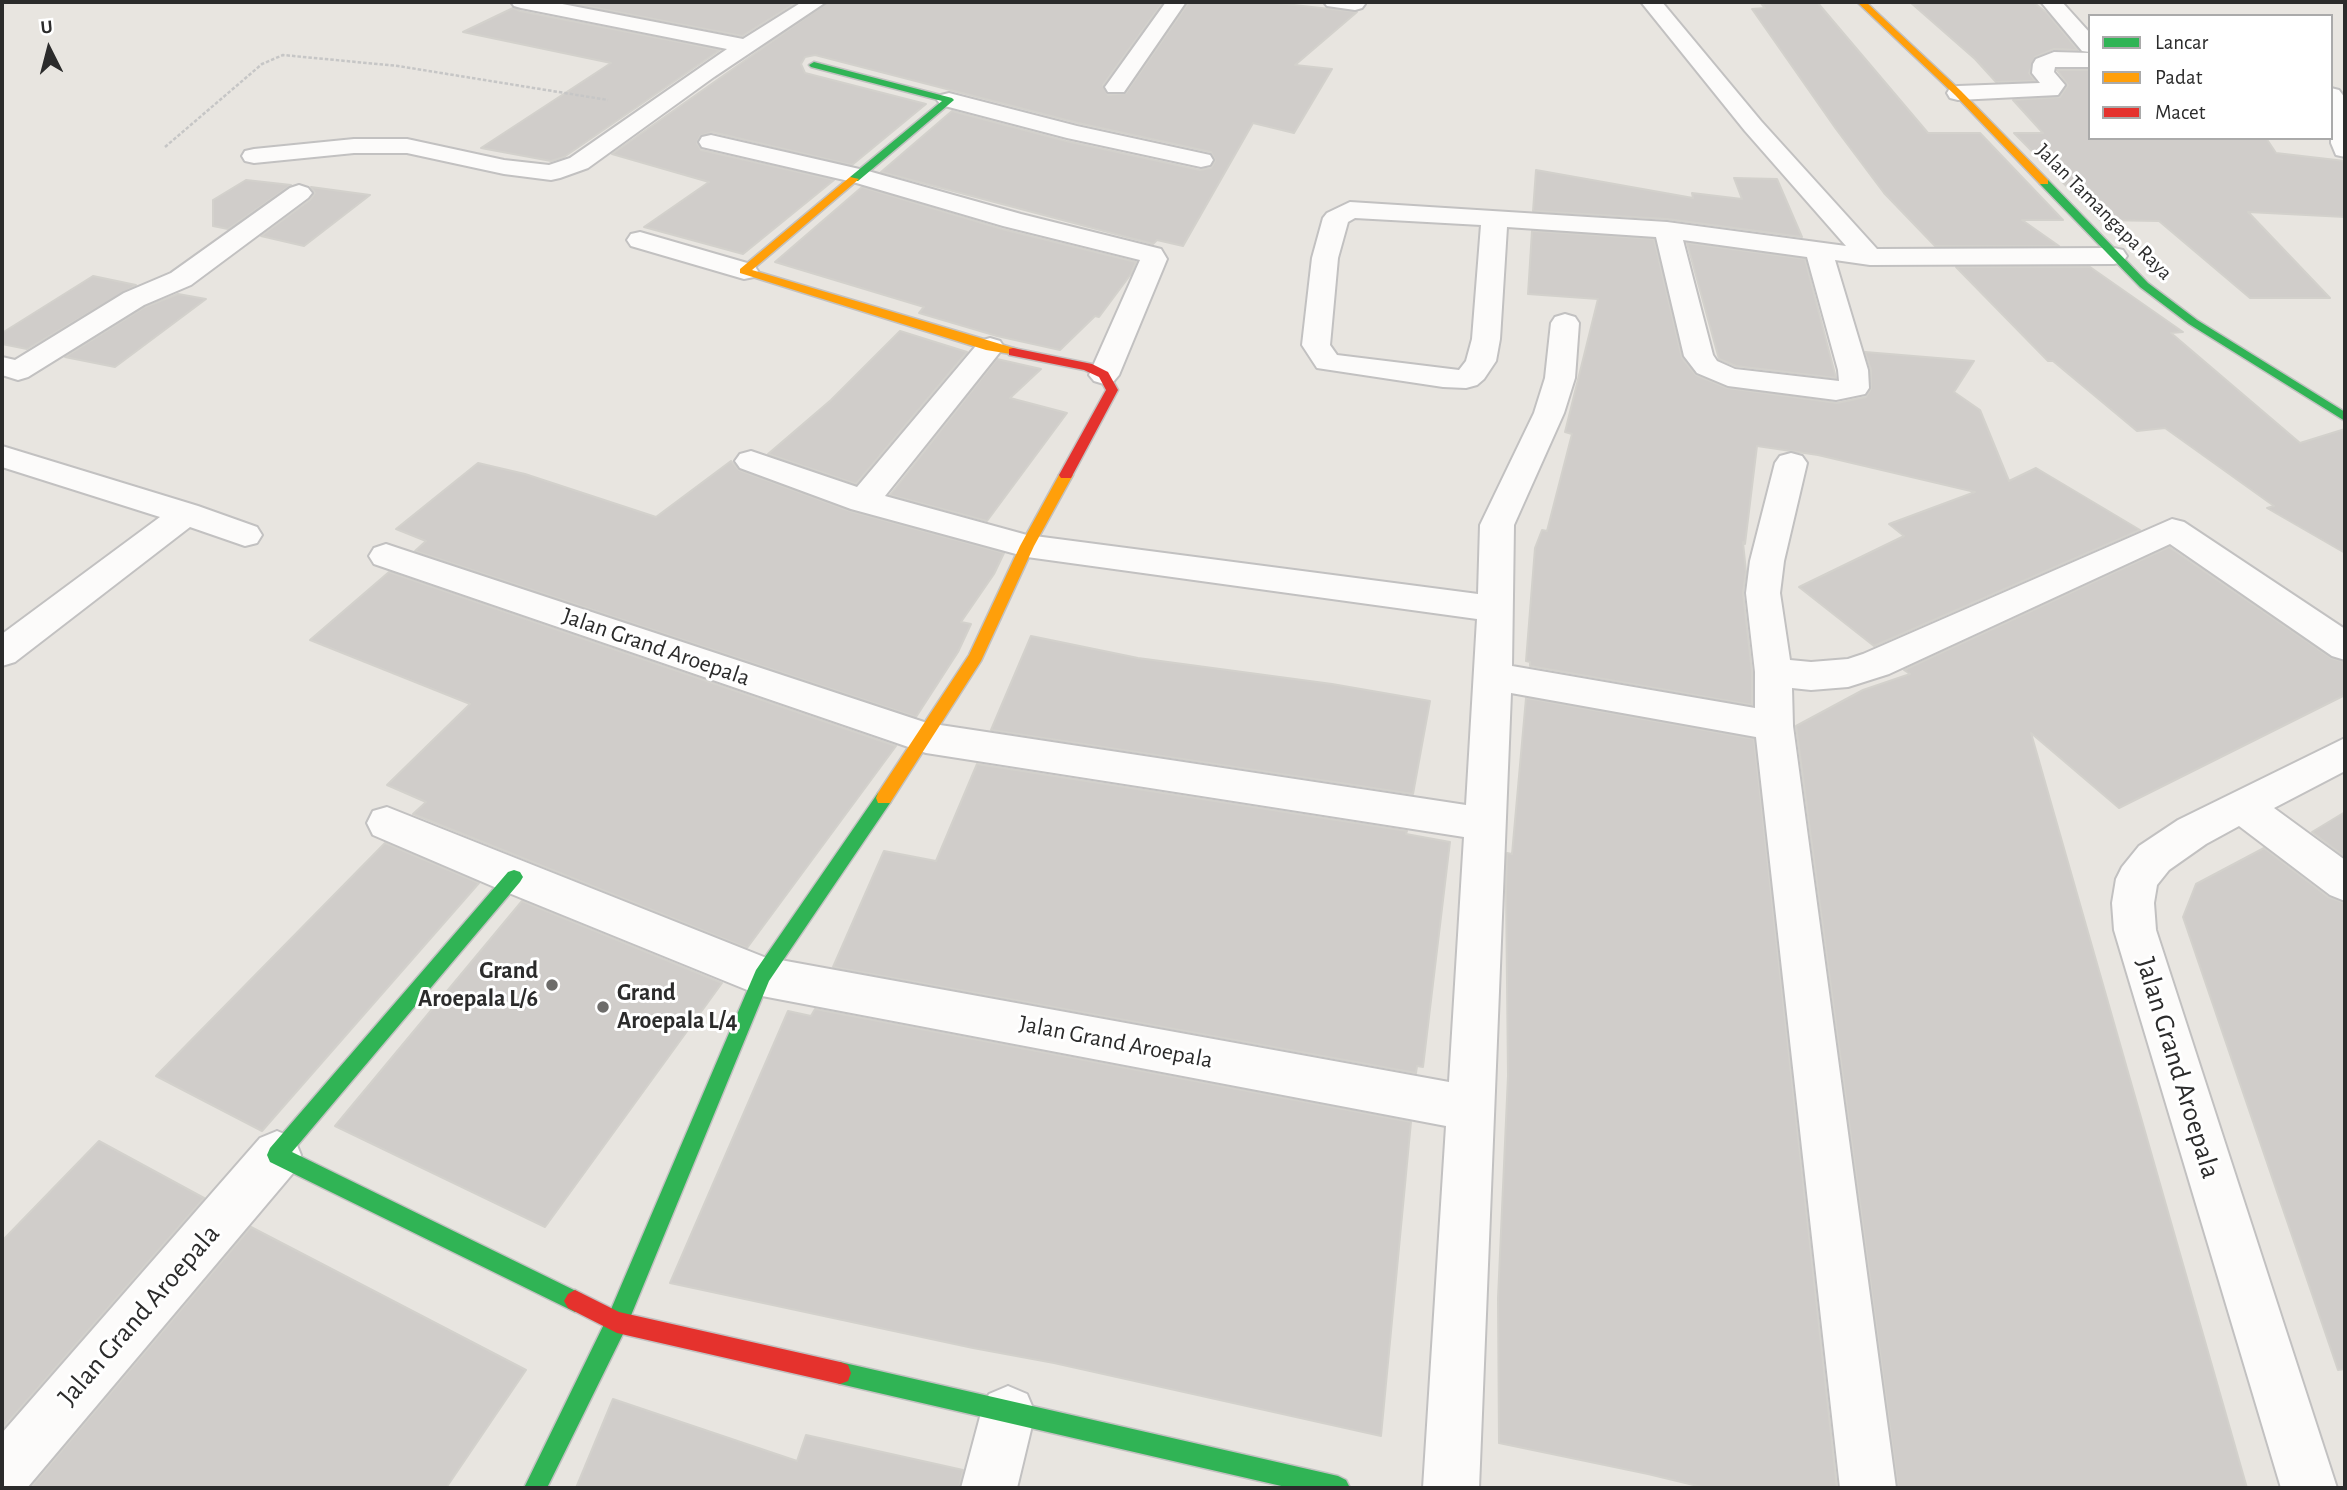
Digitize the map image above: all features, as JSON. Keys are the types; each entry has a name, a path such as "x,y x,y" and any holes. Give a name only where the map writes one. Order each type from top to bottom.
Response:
{"street":[{"path":"521,2 744,47"},
{"path":"254,156 354,146 407,146 504,167 551,173 579,163 654,107 816,2"},
{"path":"1116,87 1176,2"},
{"path":"1651,2 1753,126 1870,257"},
{"name":"Jalan Tamangapa Raya","path":"1861,2 1958,93 2144,285 2193,323 2345,417"},
{"path":"2051,2 2088,44"},
{"path":"1958,93 2050,90 2054,85 2043,73 2044,64 2054,59 2088,60"},
{"path":"814,65 1075,133 1201,160"},
{"path":"2333,98 2344,122 2345,150"},
{"path":"744,271 949,100"},
{"path":"711,142 859,176 1008,219 1152,255 1154,259 1104,375"},
{"path":"7,373 134,299 160,290 191,273 299,193"},
{"path":"1495,218 1486,339 1481,361 1474,373 1466,379 1443,378 1326,362 1316,345 1325,258 1336,218 1350,210 1495,218 1667,230 1870,257 2114,256"},
{"path":"989,238 1008,219"},
{"path":"1667,230 1699,356 1707,367 1728,377 1836,391 1854,388 1853,370 1819,250"},
{"path":"535,1488 617,1322 762,976 926,738 976,657 1027,546 1112,390 1104,375 1088,368 990,347 640,240"},
{"path":"1451,1488 1493,676 1497,526 1549,413 1560,378 1565,323"},
{"path":"863,501 990,347"},
{"path":"751,461 863,501 1027,546 1496,609"},
{"path":"6,463 186,514 245,535"},
{"path":"1791,463 1767,561 1763,593 1773,672 1774,726 1868,1488"},
{"path":"2,653 186,514"},
{"path":"1773,672 1811,676 1848,673 1876,664 2172,530 2345,647"},
{"name":"Jalan Grand Aroepala","path":"386,556 926,738 1484,824"},
{"path":"1493,676 1774,726"},
{"name":"Jalan Grand Aroepala","path":"2309,1488 2135,930 2133,903 2137,879 2154,858 2192,832 2345,753"},
{"path":"2243,807 2345,883"},
{"name":"Jalan Grand Aroepala","path":"387,823 762,976 1469,1108"},
{"name":"Jalan Grand Aroepala","path":"2,1475 514,877"},
{"path":"277,1155 617,1322 1338,1488"},
{"path":"989,1488 1008,1413"}],"path":[{"path":"165,147 262,64 283,55 398,66 654,107"}],"building":[{"path":"565,2 797,2 742,36"},
{"path":"828,2 1163,2 1103,85 1108,95 1126,93 1189,2 1267,2 1357,12 1295,65 1332,69 1294,133 1253,123 1183,246 1157,240 1153,244 881,172 952,111 1066,141 1200,170 1211,168 1215,161 1211,152 1078,123 815,55 805,57 801,64 805,73 926,104 852,165 712,132 700,136 697,143 701,150 834,180 743,254 644,227 709,182 612,154"},
{"path":"1760,2 1817,2 1928,133 1980,133 2063,220 2022,220 2059,246 1935,246 1884,193 1836,129 1752,9 1765,8"},
{"path":"1910,2 2033,2 2047,13 2078,50 2054,49 2035,57 2029,73 2035,81 1996,82 1975,59"},
{"path":"513,8 720,50 564,157 551,161 481,148 611,63 463,32"},
{"path":"2057,70 2088,70 2088,140 2267,140 2276,153 2345,161 2345,217 2248,212 2330,298 2250,298 2159,221 2100,220 2014,133 2043,133 2013,100 2060,97 2068,85"},
{"path":"1536,170 1693,198 1692,193 1742,199 1734,178 1777,179 1802,237 1667,219 1533,211"},
{"path":"246,180 291,185 228,229 213,226 213,200"},
{"path":"311,187 370,195 304,246 261,236 310,200 315,193"},
{"path":"862,187 1002,229 1136,262 1131,274 1099,317 1095,316 1060,350 997,336 919,313 924,307 775,262"},
{"path":"1532,231 1654,239 1682,358 1696,375 1727,388 1837,403 1866,397 1871,389 1871,370 1865,352 1974,361 1954,392 1980,410 2009,481 2036,468 2140,530 1874,646 1799,587 1904,536 1889,524 1975,492 1818,455 1757,446 1745,544 1743,542 1746,572 1743,593 1752,672 1752,705 1530,666 1530,662 1526,661 1535,548 1542,530 1547,531 1572,434 1565,432 1598,299 1528,294"},
{"path":"1687,243 1805,259 1836,378 1736,366 1719,359"},
{"path":"1956,267 2090,267 2183,332 2171,333 2300,443 2345,429 2345,553 2267,508 2274,506 2165,428 2137,431 2053,361 2048,361"},
{"path":"93,276 136,285 27,349 2,344 2,333"},
{"path":"178,294 206,299 115,367 65,357 145,307"},
{"path":"900,331 967,352 856,484 768,454 831,400"},
{"path":"997,359 1041,369 1010,398 1067,413 987,521 890,495"},
{"path":"731,461 739,470 850,511 1004,553 994,574 961,622 971,624 958,652 916,717 415,551 426,541 396,529 478,463 525,474 656,517"},
{"path":"2169,547 2331,658 2345,662 2345,695 2119,808 2031,733 2247,1488 1898,1488 1796,726 1863,690 1910,674 1904,670"},
{"path":"389,572 896,746 747,948 413,814 426,802 387,785 470,704 310,640"},
{"path":"1031,636 1138,658 1332,684 1430,701 1413,794 991,730"},
{"path":"1526,698 1754,739 1837,1488 1706,1488 1499,1443 1498,1298 1508,1076 1507,853 1512,854"},
{"path":"977,764 1407,831 1406,834 1450,842 1423,1067 1417,1066 1416,1073 833,967 884,851 936,861"},
{"path":"2345,812 2345,857 2312,832"},
{"path":"385,843 479,883 262,1131 156,1076"},
{"path":"2264,848 2328,897 2345,903 2345,1369 2338,1370 2183,917 2196,884"},
{"path":"522,901 722,983 545,1227 335,1126"},
{"path":"815,1009 1411,1122 1381,1436 1054,1363 670,1283 788,1011 811,1016"},
{"path":"99,1141 204,1198 2,1429 2,1241"},
{"path":"251,1227 526,1370 446,1488 30,1488"},
{"path":"613,1399 797,1461 806,1435 963,1470 959,1488 576,1488"}],"traffic: fast":[{"path":"814,65 949,100 854,179"},
{"path":"2044,182 2144,285 2193,322 2345,417"},
{"path":"535,1488 617,1322 762,976 884,798"},
{"path":"514,877 277,1155 575,1301"},
{"path":"840,1373 1338,1488"}],"traffic: slow":[{"path":"1861,2 1958,93 2044,182"},
{"path":"854,179 744,271 1013,352"},
{"path":"884,798 976,657 1027,546 1066,475"}],"traffic: jam":[{"path":"1013,352 1088,367 1104,375 1112,390 1066,475"},
{"path":"575,1301 617,1322 840,1373"}],"place":[{"name":"Grand Aroepala L/6","path":"552,985"},
{"name":"Grand Aroepala L/4","path":"603,1007"}]}
